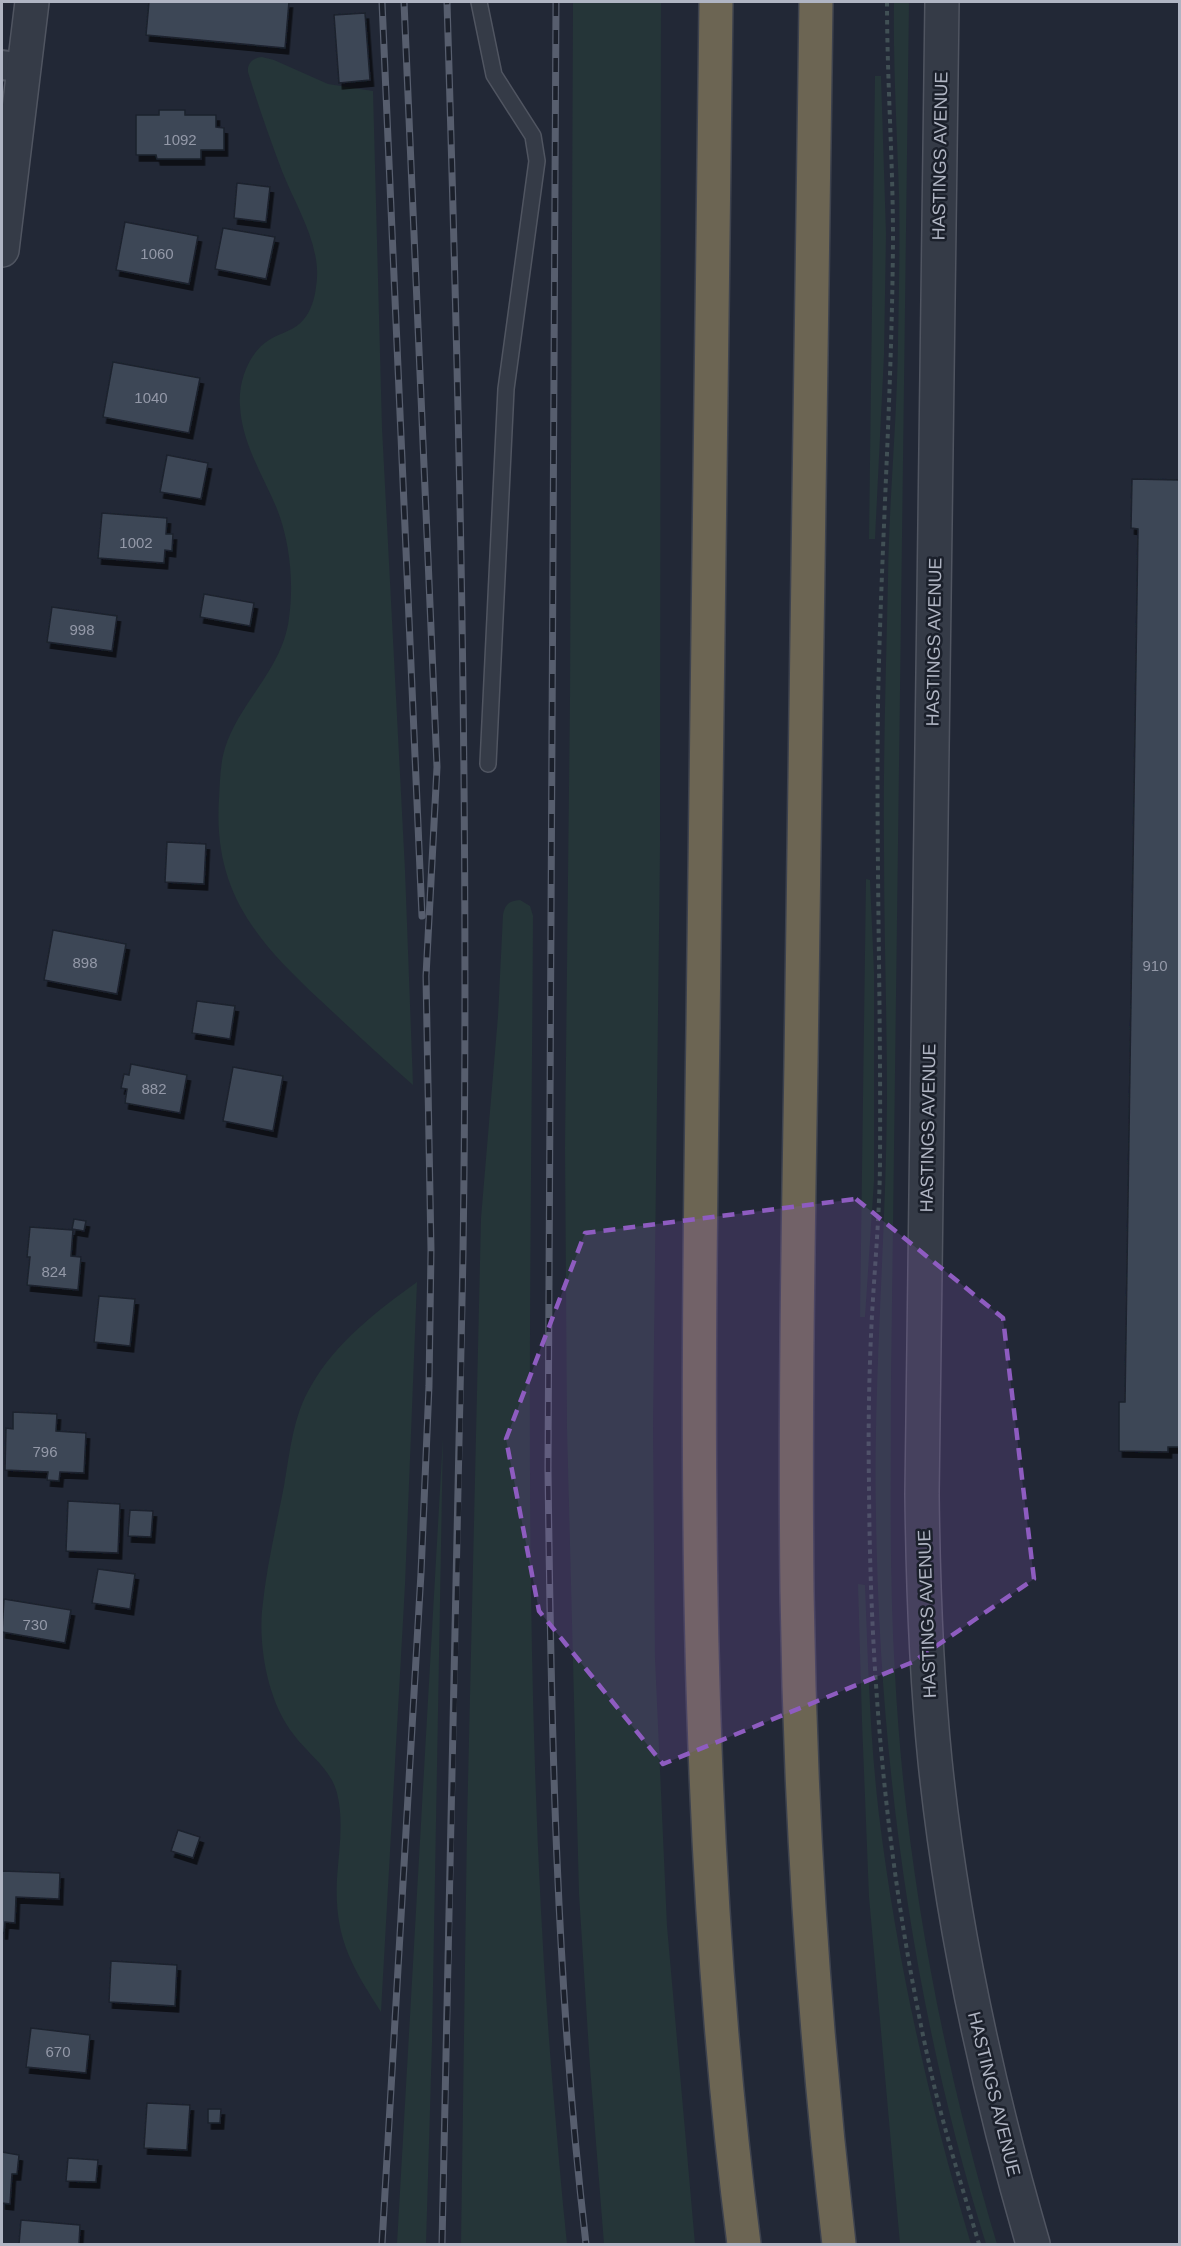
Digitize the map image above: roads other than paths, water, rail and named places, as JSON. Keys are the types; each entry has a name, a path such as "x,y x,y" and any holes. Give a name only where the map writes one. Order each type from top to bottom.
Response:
{"highway":[{"path":"693,2 712,337"},
{"path":"716,2 701,1176 699,1410 701,1652 716,1968 729,2130 744,2244"},
{"path":"816,2 802,970 797,1593 801,1755 810,1917 822,2075 839,2244"}],"street":[{"path":"2,250 13,66 32,2"},
{"name":"HASTINGS AVENUE","path":"942,2 922,1494 925,1613 935,1761 957,1923 987,2076 1033,2244"}],"lane":[{"path":"479,2 494,75 533,136 537,160 506,388 488,764"}],"railway":[{"path":"382,2 422,916"},
{"path":"382,2244 421,1573 429,1386 431,1250 426,976 437,767 404,2"},
{"path":"442,2244 455,1709 465,1027 461,588 447,2"},
{"path":"556,2 549,1565 553,1760 562,1954 568,2051 586,2244"}]}
